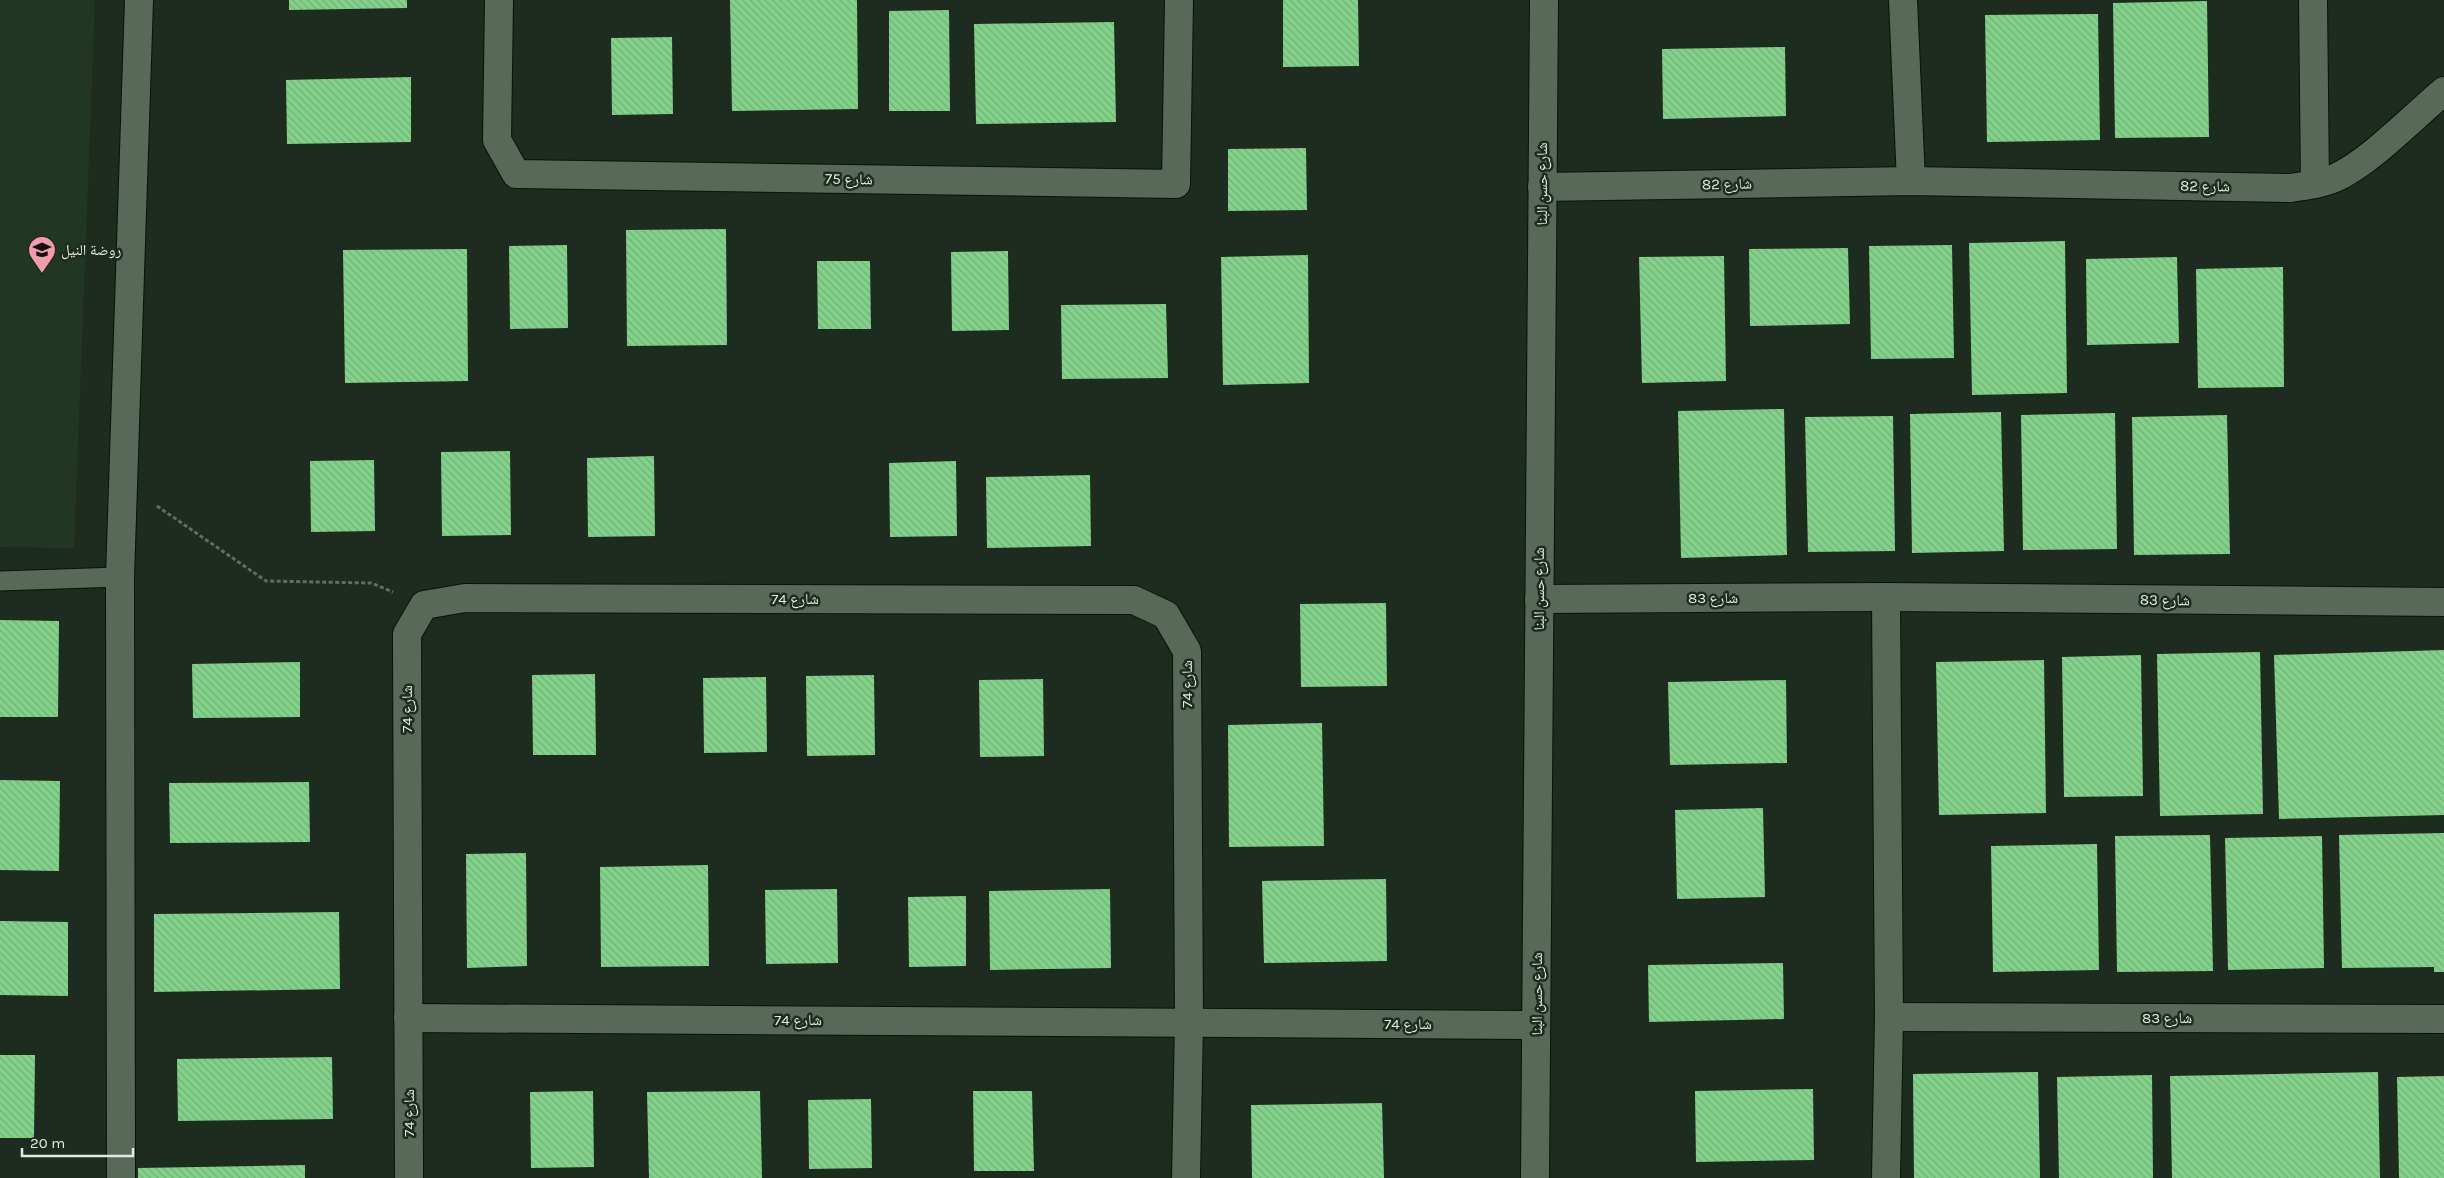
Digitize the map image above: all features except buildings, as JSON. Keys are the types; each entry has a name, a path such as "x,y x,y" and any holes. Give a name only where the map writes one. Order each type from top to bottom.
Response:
{"street":[{"path":"121,1178 120,577 139,0"},
{"name":"شارع 75","path":"498,0 497,140 516,174 1176,184 1179,0"},
{"name":"شارع حسن البنا","path":"1535,1178 1544,0"},
{"path":"1903,0 1911,181"},
{"path":"2313,0 2315,184"},
{"name":"شارع 82","path":"1542,187 1911,181 2290,188 2315,184 2334,178 2355,166 2444,91"},
{"path":"1886,597 1889,1017 1886,1178"},
{"name":"شارع 83","path":"1539,599 1886,597 2444,602"},
{"name":"شارع 74","path":"409,1178 407,634 424,605 465,598 1134,600 1166,615 1187,651 1189,1022 1186,1178"},
{"name":"شارع 83","path":"1889,1017 2444,1019"},
{"name":"شارع 74","path":"408,1018 1536,1025"}],"lane":[{"path":"0,581 120,577"}],"path":[{"path":"123,482 266,581 371,583 424,605"}],"shaded area":[{"name":"روضة النيل","path":"0,0 95,0 74,548 0,547"}],"place":[{"name":"روضة النيل","path":"42,274"}]}
